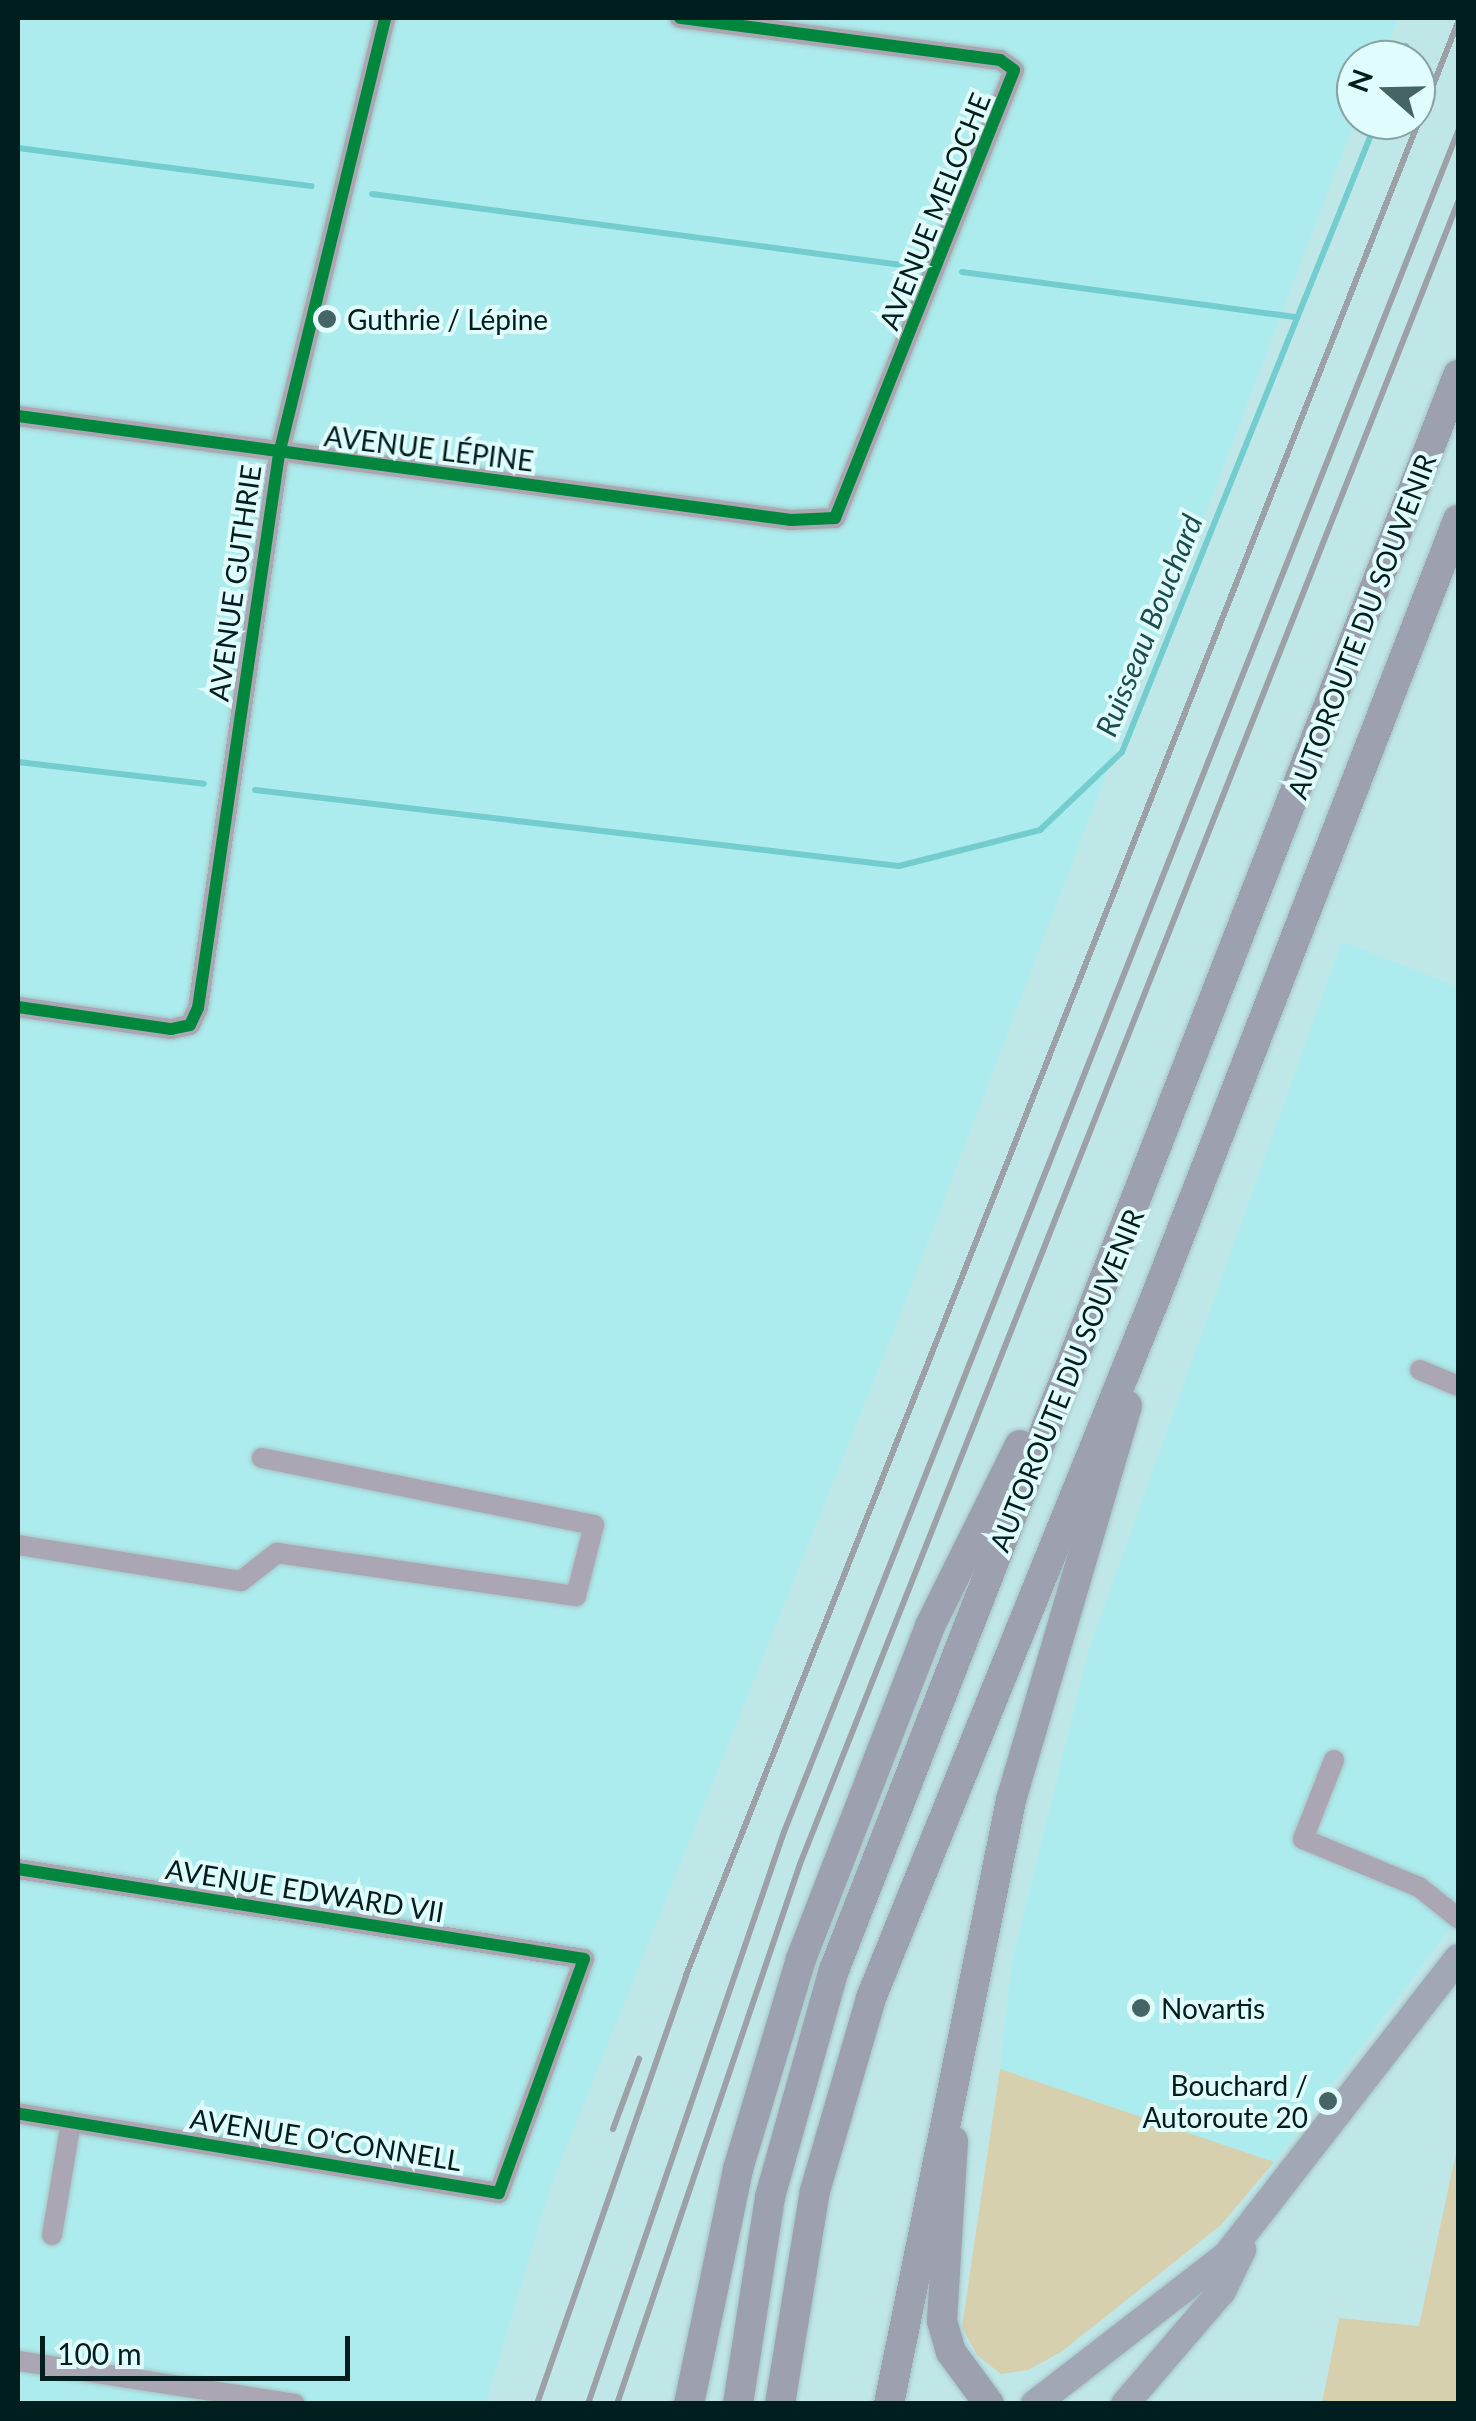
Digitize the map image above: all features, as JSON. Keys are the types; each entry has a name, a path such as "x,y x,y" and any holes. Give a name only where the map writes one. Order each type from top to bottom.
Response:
{"highway":[{"name":"AUTOROUTE DU SOUVENIR","path":"738,2404 767,2214 825,1996 1458,375"},
{"name":"AUTOROUTE DU SOUVENIR","path":"780,2404 806,2231 854,2046 1156,1296 1458,520"},
{"path":"689,2404 742,2153 818,1911 930,1626 1122,1241"},
{"path":"889,2404 954,2069 1020,1764 1098,1519 1156,1296"},
{"path":"954,2069 942,2320 951,2352 988,2404"}],"main road":[{"path":"1035,2404 1193,2285 1258,2218 1458,1958"},
{"path":"1126,2404 1222,2290 1258,2218"}],"street":[{"name":"AVENUE GUTHRIE","path":"18,1007 171,1030 190,1026 198,1008 279,454 385,18"},
{"name":"AVENUE MELOCHE","path":"680,18 1000,60 1014,70 835,518"},
{"name":"AVENUE LÉPINE","path":"18,416 820,524 835,518"},
{"path":"1420,1370 1458,1386"},
{"path":"18,1545 241,1581 276,1553 576,1596 594,1525 262,1458"},
{"path":"1334,1760 1303,1839 1419,1888 1458,1918"},
{"name":"AVENUE EDWARD VII","path":"18,1869 584,1959"},
{"name":"AVENUE O'CONNELL","path":"18,2113 499,2193 584,1959"},
{"path":"52,2235 71,2122"},
{"path":"18,2361 295,2404"}],"shaded area":[{"path":"18,18 1399,18 1390,40 1336,40 1336,140 1348,140 898,1321 551,2186 486,2403 18,2403"},
{"path":"1342,941 1458,987 1458,1918 1274,2162 1000,2069 1012,1961 1089,1649"},
{"path":"1000,2069 1274,2162 1221,2225 1061,2352 1028,2370 1001,2374 977,2355 962,2327"},
{"path":"1458,2143 1458,2403 1322,2403 1339,2318 1419,2326"}],"waterway":[{"name":"Ruisseau Bouchard","path":"255,790 899,866 1040,830 1122,752 1369,140"},
{"path":"18,148 312,186"},
{"path":"372,194 909,266"},
{"path":"962,272 1297,317"},
{"name":"Ruisseau Bouchard","path":"18,762 204,784"}],"railway":[{"path":"537,2404 686,1975 1458,22"},
{"path":"588,2404 784,1832 1458,131"},
{"path":"617,2404 800,1864 1458,202"},
{"path":"613,2129 639,2059"}],"cycle path":[{"path":"18,1007 171,1029 190,1025 198,1008 279,454 385,18"},
{"path":"18,416 791,520 835,518 1014,70 1000,60 680,18"},
{"path":"18,1869 584,1959 499,2193 18,2113"}],"place":[{"name":"Guthrie / Lépine","path":"327,319"},
{"name":"Novartis","path":"1141,2008"},
{"name":"Bouchard / Autoroute 20","path":"1328,2101"}]}
